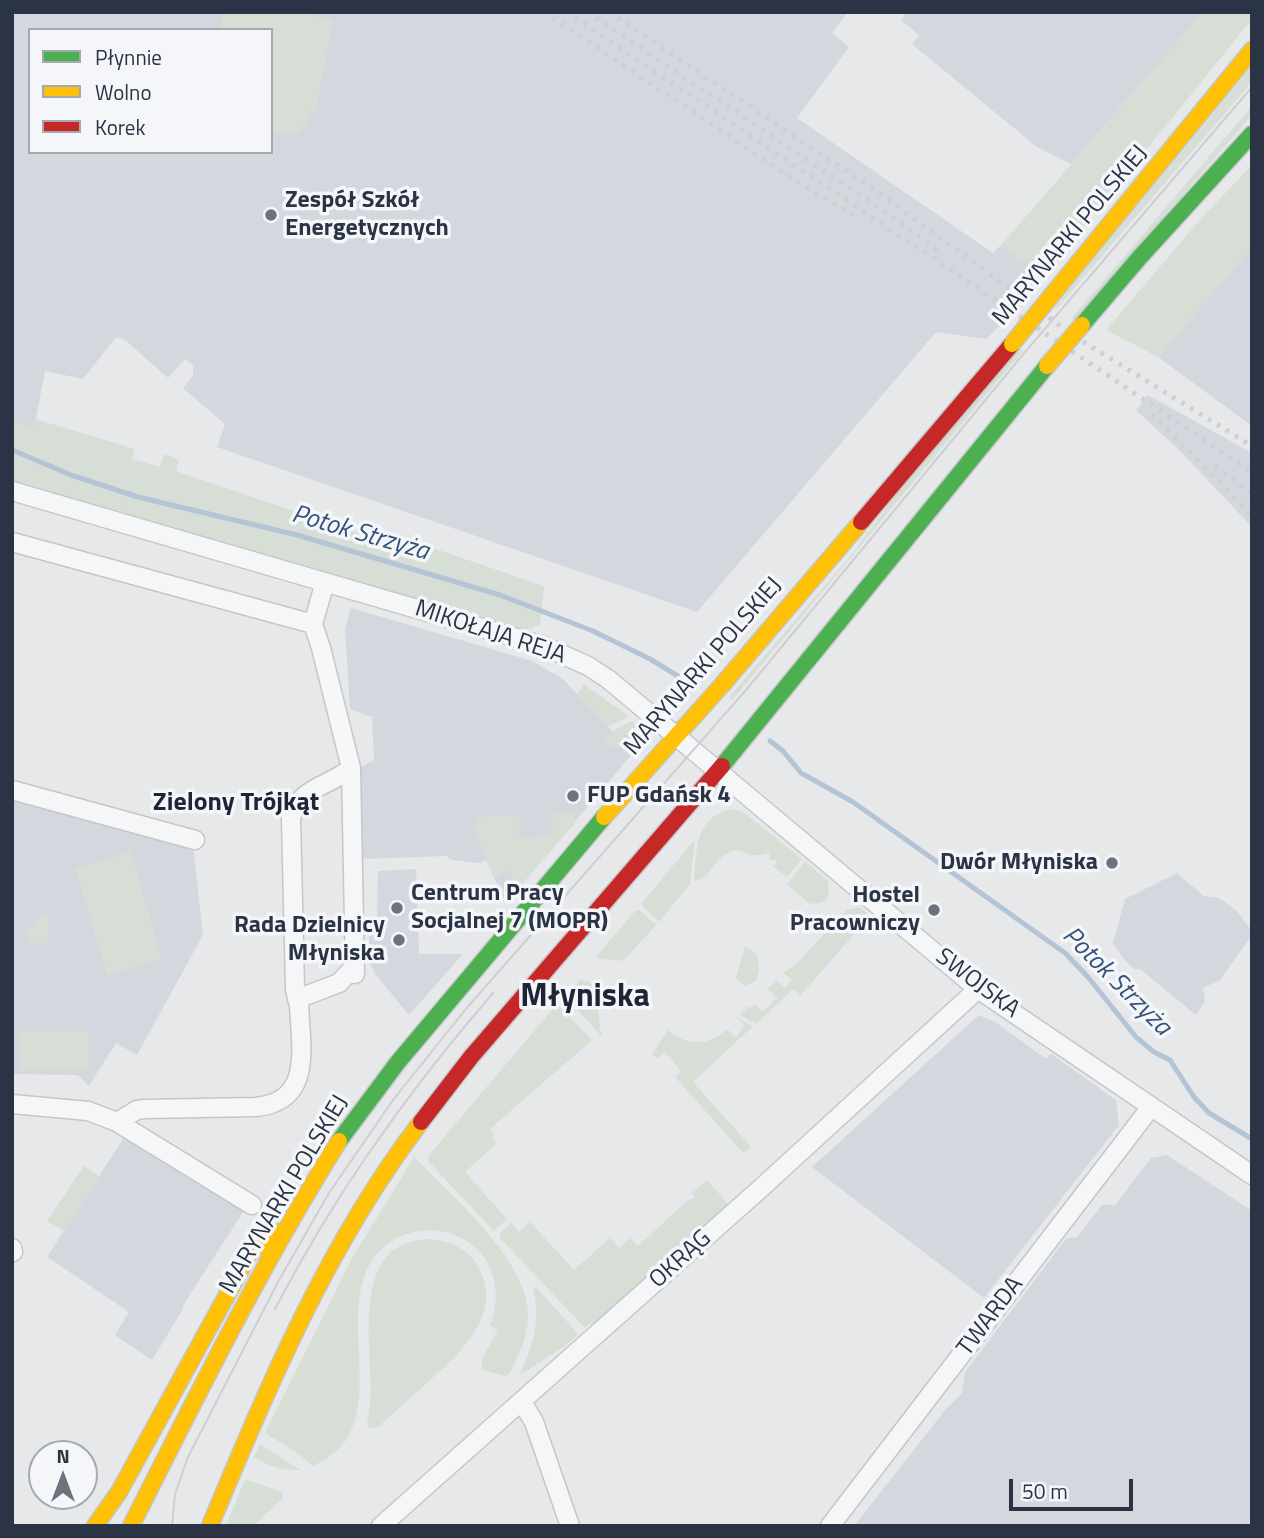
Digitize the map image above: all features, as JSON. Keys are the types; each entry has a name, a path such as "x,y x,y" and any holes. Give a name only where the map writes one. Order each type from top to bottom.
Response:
{"main road":[{"name":"MARYNARKI POLSKIEJ","path":"131,1526 286,1227 339,1141 398,1062 1012,344 1252,50"},
{"path":"210,1526 259,1409 311,1300 404,1144 471,1057 719,772 1082,324 1252,134"},
{"path":"95,1526 145,1445 250,1253 286,1227"}],"street":[{"name":"MIKOŁAJA REJA","path":"12,491 544,646 608,678 719,772"},
{"path":"12,542 313,624"},
{"path":"297,999 339,983 355,970 351,768 313,624 325,582"},
{"path":"117,1122 137,1110 271,1106 286,1098 301,1070 295,976 291,818 294,807 303,796 342,776 351,768"},
{"name":"SWOJSKA","path":"719,772 978,989 1252,1175"},
{"path":"12,790 195,840"},
{"name":"OKRĄG","path":"381,1526 760,1189 978,989"},
{"path":"12,1104 88,1111 117,1122 252,1205"},
{"name":"TWARDA","path":"830,1526 1151,1107"},
{"path":"522,1402 534,1422 570,1526"}],"shaded area":[{"path":"12,12 848,12 832,33 849,47 797,118 993,253 1000,246 1045,275 987,339 936,332 697,612 217,447 225,424 183,388 193,376 193,365 185,359 168,378 125,340 116,337 83,379 45,371 34,428 12,421"},
{"path":"223,12 295,12 333,20 316,110 310,110 307,123 295,135 273,131 273,28 219,28"},
{"path":"907,12 1204,12 1071,164 1037,147 912,44 919,35 901,20"},
{"path":"1204,12 1252,12 1252,19 1045,275 1000,246"},
{"path":"1252,66 1252,82 1057,308 1055,307"},
{"path":"1252,106 1252,115 1075,320 1072,318"},
{"path":"1252,165 1252,247 1158,357 1106,330 1198,222"},
{"path":"1252,247 1252,426 1158,357"},
{"path":"1019,348 1023,351 732,700 729,697 848,559 922,461"},
{"path":"1148,395 1252,453 1252,527 1179,450 1136,410"},
{"path":"35,419 135,449 132,459 160,467 164,454 179,460 176,471 376,539 380,530 544,586 540,625 523,631 12,483 12,421 34,428"},
{"path":"351,608 532,661 563,679 633,753 511,897 504,898 486,860 479,863 452,860 446,856 360,859 357,769 374,760 372,717 350,709 345,629"},
{"path":"583,684 629,716 608,727 577,695"},
{"path":"632,721 638,726 632,748 607,745 603,739"},
{"path":"12,795 193,847 203,935 137,1055 116,1043 89,1086 78,1075 12,1074"},
{"path":"731,809 743,812 802,859 787,877 772,865 776,865 776,860 770,859 769,853 753,855 736,850 724,855 705,876 694,881 697,847 704,828 719,813"},
{"path":"553,813 572,813 575,823 511,897 504,898 498,886 501,884 505,892 513,882 509,871 497,876 498,879 495,880 475,832 477,821 484,816 519,815 519,837 553,836"},
{"path":"695,839 690,884 659,922 642,903"},
{"path":"131,852 162,959 107,975 75,868"},
{"path":"805,861 828,881 829,894 825,901 816,904 813,902 811,905 787,884"},
{"path":"416,869 419,954 463,954 409,1015 376,975 369,962 369,923 377,922 378,871"},
{"path":"1177,873 1204,896 1219,898 1236,910 1252,931 1252,935 1220,980 1203,988 1205,1001 1196,1015 1140,969 1134,969 1113,943 1125,899"},
{"path":"861,908 870,916 800,996 793,989 756,1024 740,1015 755,1004 763,1012 777,998 768,989 776,980 785,988 792,980 783,973 794,966 847,910"},
{"path":"636,910 656,925 626,958 618,961 595,958"},
{"path":"42,913 49,915 48,940 43,944 30,943 26,934"},
{"path":"745,946 757,955 759,969 756,981 744,986 736,978"},
{"path":"580,980 589,981 593,987 603,1038 566,997"},
{"path":"557,1004 592,1040 490,1129 497,1143 465,1172 507,1219 494,1231 428,1161 429,1155"},
{"path":"979,1015 995,1022 1046,1059 1051,1054 1116,1100 1119,1125 984,1298 812,1167"},
{"path":"738,1017 752,1027 693,1082 751,1147 744,1154 675,1077 681,1071 665,1052 657,1059 652,1054 668,1030 690,1042 713,1039 727,1029 736,1037 745,1026"},
{"path":"19,1031 88,1032 88,1070 19,1070"},
{"path":"125,1136 245,1209 187,1299 152,1360 115,1335 129,1312 47,1257"},
{"path":"1167,1155 1252,1211 1252,1526 854,1526 946,1409 962,1393 965,1372 1066,1239 1077,1237 1102,1205 1115,1205 1151,1158"},
{"path":"414,1157 484,1228 514,1271 524,1292 528,1312 523,1344 509,1374 505,1376 482,1370 482,1359 498,1330 490,1326 496,1298 495,1284 485,1259 465,1240 445,1232 418,1231 399,1237 374,1258 362,1287 358,1320 360,1389 355,1421 341,1447 312,1466 299,1454 265,1433 351,1260"},
{"path":"84,1166 99,1176 64,1231 47,1221"},
{"path":"707,1180 729,1205 594,1326 590,1323 585,1328 500,1238 500,1233 511,1223 519,1232 530,1222 574,1270 610,1238 619,1248 630,1238 638,1246 687,1201 695,1197 692,1193"},
{"path":"431,1239 459,1248 471,1256 479,1268 485,1286 486,1302 482,1318 474,1333 451,1360 378,1427 369,1428 369,1320 371,1296 377,1274 388,1256 405,1243"},
{"path":"536,1287 578,1334 519,1376 534,1334 536,1312 533,1289"},
{"path":"260,1444 300,1470 276,1467 254,1457"},
{"path":"245,1479 282,1492 283,1498 253,1526 226,1526"}],"waterway":[{"name":"Potok Strzyża","path":"12,450 71,475 138,497 297,535 500,595 593,631 650,659 686,681"},
{"name":"Potok Strzyża","path":"770,741 783,751 801,773 853,802 1065,953 1136,1037 1154,1052 1170,1060 1194,1097 1209,1113 1252,1139"}],"tram line":[{"path":"172,1526 175,1494 188,1457 278,1282 329,1193 393,1100 465,1010 746,690 1025,352 1252,87"},
{"path":"275,1309 348,1184 432,1067 493,993"}],"railway":[{"path":"544,12 796,181 853,215"},
{"path":"566,12 1252,472"},
{"path":"587,12 888,214 940,252"},
{"path":"609,12 879,193 1074,336 1252,446"},
{"path":"1152,414 1252,515"},
{"path":"1215,466 1252,493"}],"traffic: fast":[{"path":"1082,325 1252,134"},
{"path":"722,766 1047,366"},
{"path":"339,1141 398,1062 604,817"}],"traffic: slow":[{"path":"1047,301 1252,50"},
{"path":"1012,344 1047,301"},
{"path":"1047,366 1082,325"},
{"path":"604,817 722,685 861,522"},
{"path":"210,1526 302,1317 357,1217 421,1122"},
{"path":"131,1526 256,1283 339,1141"},
{"path":"95,1526 119,1492 250,1253 279,1232"}],"traffic: jam":[{"path":"861,522 1012,344"},
{"path":"421,1122 471,1057 722,766"}],"place":[{"name":"Zespół Szkół Energetycznych","path":"271,215"},
{"name":"FUP Gdańsk 4","path":"573,796"},
{"name":"Dwór Młyniska","path":"1112,863"},
{"name":"Centrum Pracy Socjalnej 7 (MOPR)","path":"397,908"},
{"name":"Hostel Pracowniczy","path":"934,910"},
{"name":"Rada Dzielnicy Młyniska","path":"399,940"}],"district":[{"name":"Zielony Trójkąt","path":"236,804"},
{"name":"Młyniska","path":"585,998"}]}
